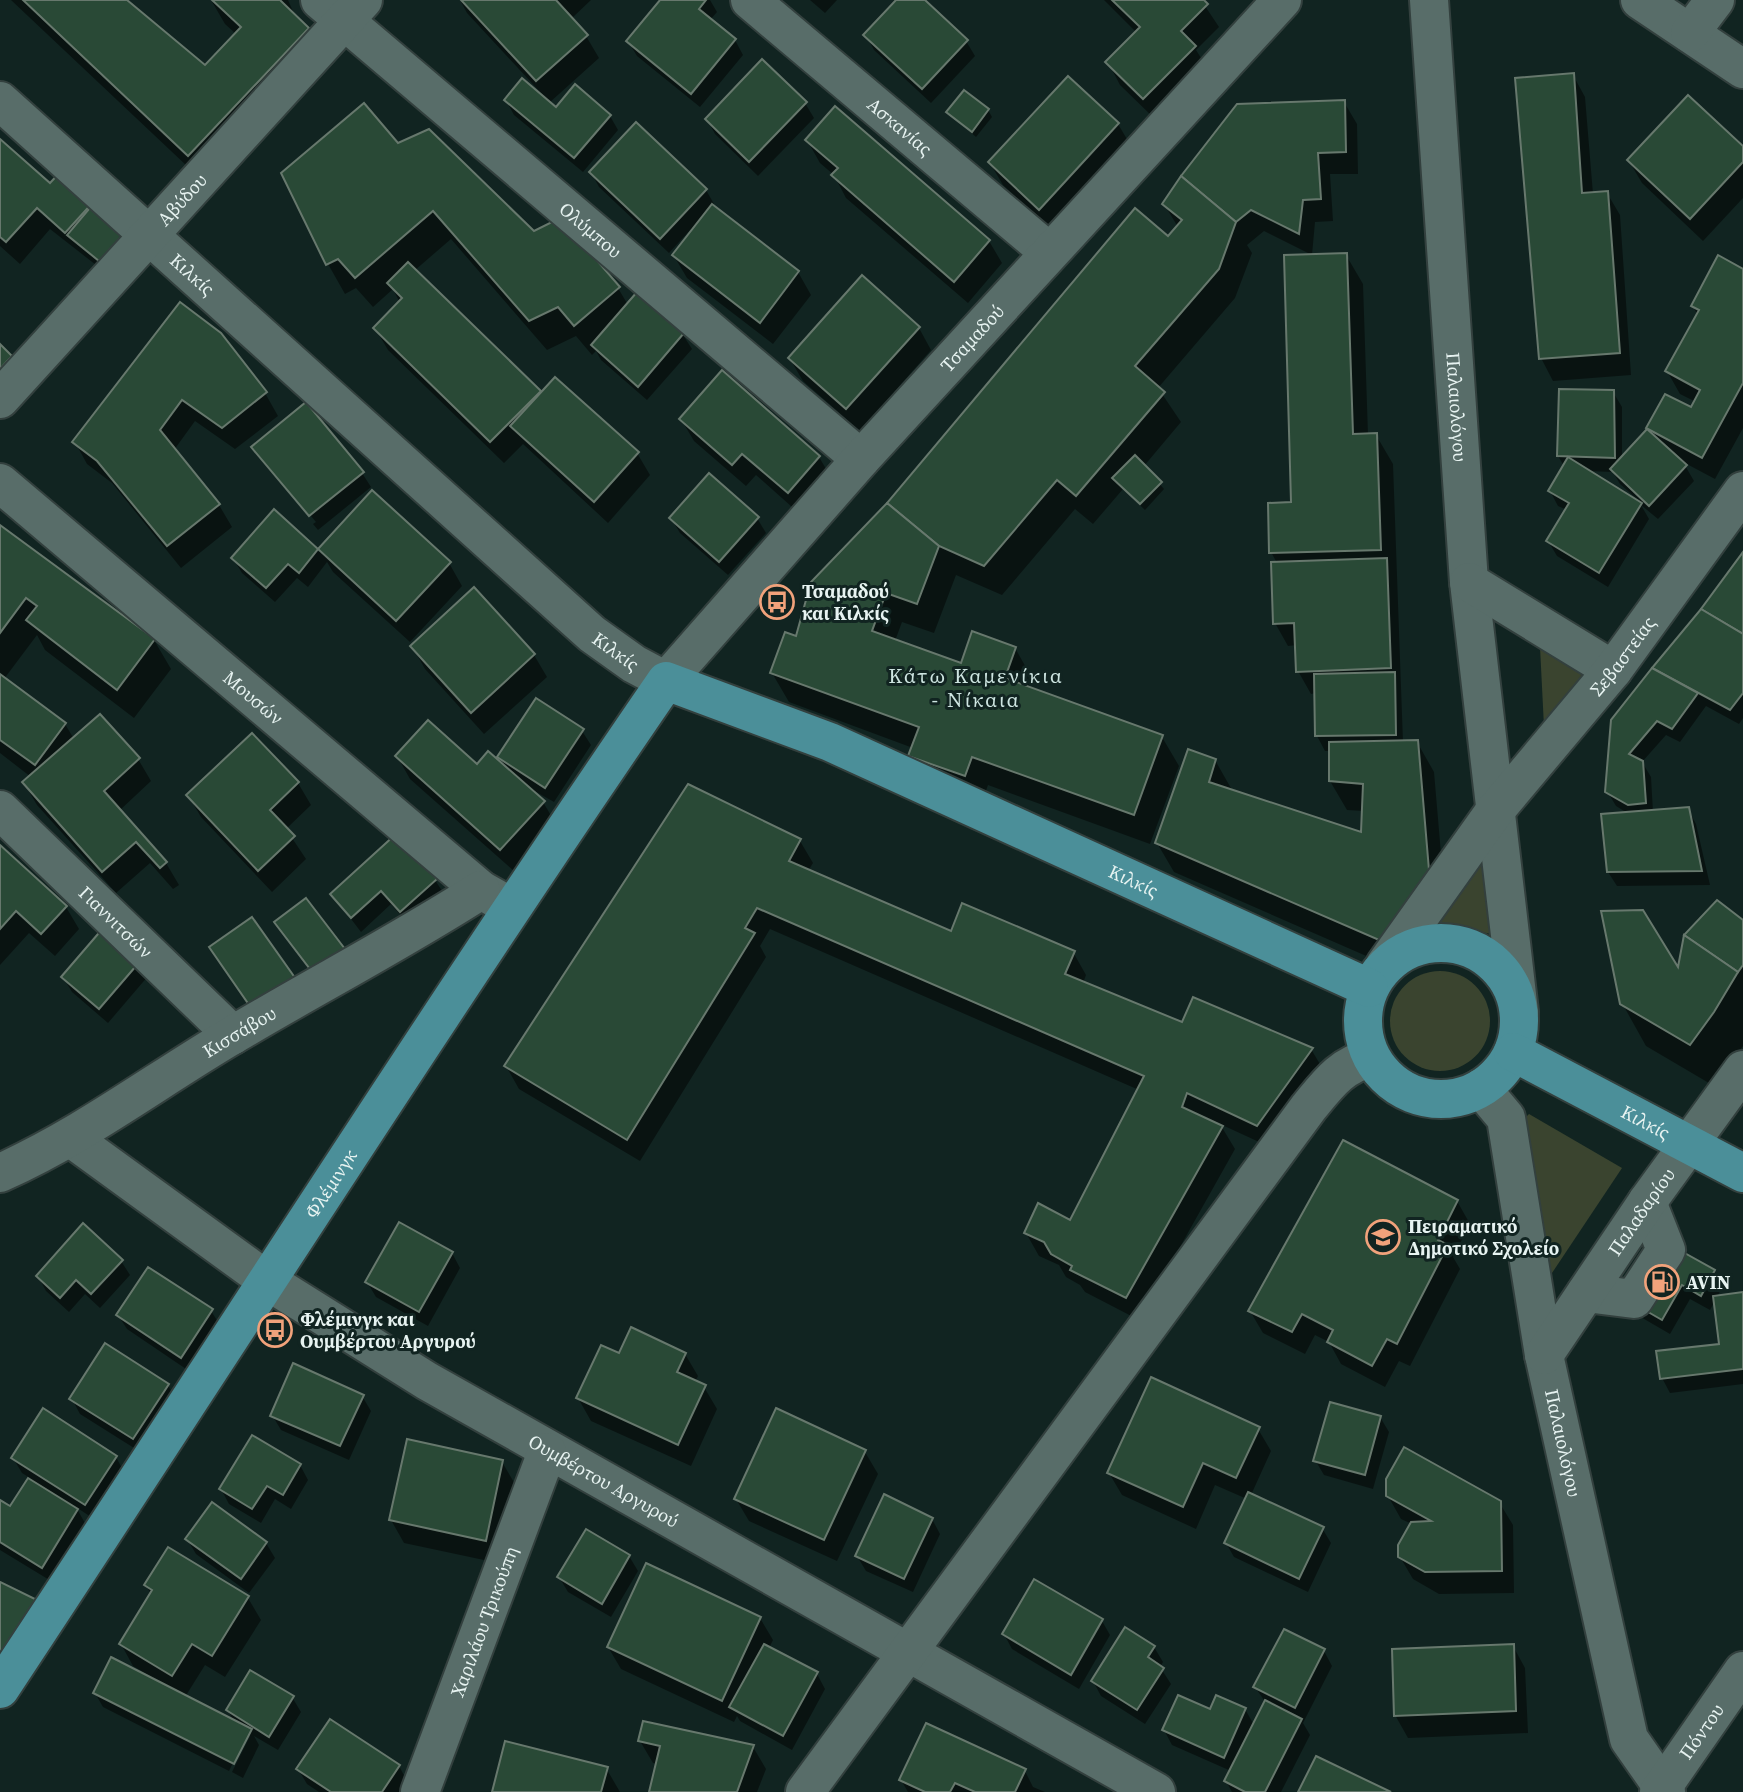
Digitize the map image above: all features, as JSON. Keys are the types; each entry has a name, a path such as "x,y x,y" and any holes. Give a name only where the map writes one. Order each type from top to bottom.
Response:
{"main road":[{"name":"Φλέμινγκ","path":"0,1689 269,1282 496,898 666,681"},
{"name":"Κιλκίς","path":"666,681 830,742 1377,977"},
{"path":"1434,942 1463,946 1490,959 1501,971 1516,997 1519,1012 1520,1027 1513,1052 1493,1080 1481,1088 1452,1099 1422,1097 1396,1086 1371,1058 1362,1028 1364,1001 1377,977 1407,950 1434,942"},
{"name":"Κιλκίς","path":"1513,1052 1743,1173"}],"street":[{"name":"Ασκανίας","path":"750,0 1049,252"},
{"name":"Τσαμαδού","path":"666,681 861,459 1282,0"},
{"name":"Παλαιολόγου","path":"1429,0 1469,582 1519,1012"},
{"path":"1640,0 1743,69"},
{"path":"1690,33 1715,0"},
{"name":"Αβύδου","path":"0,400 151,236 342,7"},
{"name":"Ολύμπου","path":"342,7 861,459"},
{"name":"Κιλκίς","path":"0,100 592,634 634,664 666,681"},
{"name":"Μουσών","path":"0,483 496,898"},
{"name":"Σεβαστείας","path":"1377,977 1494,812 1613,670 1743,491"},
{"path":"1469,582 1613,670"},
{"name":"Γιαννιτσών","path":"0,810 233,1035"},
{"name":"Κισσάβου","path":"0,1173 71,1138 233,1035 403,940 496,898"},
{"path":"806,1792 906,1651 1309,1107 1335,1075 1355,1062 1371,1058"},
{"name":"Παλαδαρίου","path":"1544,1355 1647,1202 1743,1070"},
{"name":"Παλαιολόγου","path":"1481,1088 1506,1118 1544,1355 1629,1739 1663,1790"},
{"name":"Ουμβέρτου Αργυρού","path":"71,1138 269,1282 404,1367 548,1452 1156,1792"},
{"name":"Χαριλάου Τρικούπη","path":"419,1792 457,1700 548,1452"},
{"name":"Πόντου","path":"1663,1790 1743,1671"}],"green space":[{"path":"1540,647 1589,674 1544,727"},
{"path":"1482,861 1491,934 1437,923"},
{"path":"1440,971 1459,975 1475,986 1486,1002 1490,1021 1486,1040 1475,1056 1459,1067 1440,1071 1421,1067 1405,1056 1394,1040 1390,1021 1394,1002 1405,986 1421,975"},
{"path":"1529,1114 1622,1168 1546,1282 1526,1117"}],"building":[{"path":"23,0 127,0 205,65 241,27 212,0 280,0 309,28 188,156"},
{"path":"461,0 556,0 588,35 536,81"},
{"path":"660,0 706,0 699,9 736,39 691,94 626,41"},
{"path":"896,0 925,0 968,40 922,89 863,35"},
{"path":"1112,0 1204,0 1208,4 1181,31 1196,46 1143,99 1105,62 1140,27"},
{"path":"762,59 807,102 749,162 705,119"},
{"path":"1574,73 1582,193 1608,191 1620,353 1539,359 1515,78"},
{"path":"1068,76 1119,123 1039,210 988,162"},
{"path":"522,78 556,107 575,84 611,115 574,158 504,100"},
{"path":"964,90 989,109 972,132 946,112"},
{"path":"1688,95 1743,146 1743,162 1690,219 1627,160"},
{"path":"1345,100 1346,152 1318,153 1321,199 1303,200 1299,234 1251,210 1236,222 1181,176 1237,104"},
{"path":"364,103 398,143 429,129 534,231 560,218 620,287 574,326 558,307 529,321 433,211 355,278 338,259 326,265 281,173"},
{"path":"835,106 990,240 954,282 831,175 838,168 805,140"},
{"path":"636,122 707,189 660,239 589,172"},
{"path":"0,139 50,183 63,169 96,199 65,233 37,208 6,242 0,237"},
{"path":"1181,176 1236,222 1219,269 1135,366 1165,392 1076,496 1057,480 984,566 939,546 887,503 1135,208 1168,236 1182,220 1162,204"},
{"path":"94,203 136,238 110,270 67,235"},
{"path":"712,204 799,271 760,323 672,255"},
{"path":"1347,253 1353,434 1377,433 1381,550 1269,553 1268,503 1291,502 1284,255"},
{"path":"1718,255 1743,269 1743,383 1702,458 1646,428 1665,394 1691,407 1700,390 1665,371 1699,310 1691,306"},
{"path":"408,262 541,391 490,442 373,328 402,298 387,283"},
{"path":"862,275 920,327 846,409 788,358"},
{"path":"637,292 684,333 638,387 591,345"},
{"path":"180,302 221,333 267,392 222,428 182,400 160,430 220,504 167,546 97,461 72,442"},
{"path":"0,344 12,356 0,369"},
{"path":"722,370 820,456 788,493 742,454 732,465 679,419"},
{"path":"555,377 639,452 594,502 510,426"},
{"path":"1559,389 1614,390 1615,458 1557,456"},
{"path":"306,402 364,472 309,516 251,447"},
{"path":"1647,429 1687,465 1649,506 1610,469"},
{"path":"1135,455 1162,482 1140,504 1112,478"},
{"path":"1568,457 1642,503 1599,573 1546,541 1569,503 1548,491"},
{"path":"709,473 759,517 719,562 669,518"},
{"path":"372,490 451,562 396,621 318,549"},
{"path":"887,503 939,546 917,604 886,593 872,631 961,663 972,631 1016,647 1005,678 1163,735 1134,815 972,757 965,776 908,756 919,727 770,673 785,632 796,636 811,582"},
{"path":"274,509 318,549 299,573 288,564 266,588 231,558"},
{"path":"0,525 155,639 117,690 26,620 37,606 26,598 0,633"},
{"path":"1743,552 1743,634 1701,609"},
{"path":"1387,558 1391,668 1296,672 1294,623 1273,624 1271,562"},
{"path":"474,587 535,654 471,713 410,646"},
{"path":"1701,609 1743,634 1743,693 1730,710 1652,668"},
{"path":"1652,668 1698,693 1672,729 1657,721 1629,754 1643,761 1646,803 1628,805 1605,792 1611,720"},
{"path":"1395,672 1396,735 1315,736 1314,674"},
{"path":"0,674 66,723 35,765 0,740"},
{"path":"536,698 584,729 545,788 497,757"},
{"path":"100,714 140,758 104,791 167,862 160,868 136,842 102,872 22,782"},
{"path":"428,720 477,764 488,751 545,801 500,850 395,756"},
{"path":"252,733 299,782 270,810 295,836 258,871 186,795"},
{"path":"1418,740 1430,882 1386,943 1155,843 1188,749 1216,759 1209,782 1361,832 1363,784 1329,781 1329,742"},
{"path":"688,784 801,839 789,861 951,931 962,903 1075,951 1065,974 1182,1022 1193,997 1313,1048 1257,1126 1187,1093 1182,1107 1223,1126 1126,1298 1070,1270 1072,1266 1051,1254 1044,1242 1024,1233 1038,1203 1070,1220 1144,1076 757,908 745,928 755,933 627,1140 504,1066"},
{"path":"1689,807 1702,871 1607,872 1601,814"},
{"path":"396,834 437,879 400,912 381,891 351,918 330,894"},
{"path":"0,845 67,906 41,934 16,911 0,929"},
{"path":"306,898 345,949 313,973 274,922"},
{"path":"1717,900 1743,920 1743,965 1738,972 1684,935"},
{"path":"1643,910 1678,967 1684,935 1738,972 1690,1045 1620,1004 1601,911"},
{"path":"252,917 298,982 254,1012 209,947"},
{"path":"104,927 142,959 99,1009 61,977"},
{"path":"1343,1140 1458,1200 1438,1240 1448,1245 1397,1344 1387,1339 1372,1366 1327,1342 1333,1330 1302,1314 1292,1332 1248,1311"},
{"path":"399,1222 453,1252 419,1312 365,1282"},
{"path":"83,1223 123,1260 91,1294 76,1280 60,1298 36,1276"},
{"path":"1663,1241 1715,1270 1701,1296 1682,1285 1662,1320 1629,1301"},
{"path":"148,1267 213,1309 181,1358 116,1315"},
{"path":"1743,1292 1743,1369 1660,1379 1656,1351 1719,1344 1713,1296"},
{"path":"631,1327 686,1353 677,1372 706,1385 678,1445 576,1398 601,1345 619,1353"},
{"path":"105,1343 169,1384 133,1439 69,1399"},
{"path":"293,1363 364,1395 340,1446 270,1416"},
{"path":"1151,1377 1260,1427 1236,1478 1203,1463 1183,1507 1107,1473"},
{"path":"1330,1402 1381,1416 1365,1475 1313,1461"},
{"path":"43,1408 117,1456 85,1505 11,1458"},
{"path":"776,1408 866,1450 824,1540 734,1499"},
{"path":"252,1435 301,1464 283,1495 267,1486 252,1509 219,1489"},
{"path":"407,1439 503,1460 486,1541 389,1520"},
{"path":"1404,1447 1501,1501 1502,1571 1425,1572 1398,1557 1398,1545 1411,1522 1431,1521 1386,1496 1386,1479"},
{"path":"28,1478 78,1509 42,1568 0,1542 0,1500 10,1506"},
{"path":"1248,1492 1324,1527 1299,1579 1224,1543"},
{"path":"884,1494 933,1518 904,1579 855,1556"},
{"path":"212,1502 267,1542 241,1579 185,1539"},
{"path":"586,1529 630,1555 602,1604 557,1577"},
{"path":"168,1547 249,1596 212,1656 192,1644 172,1676 119,1644 152,1590 144,1585"},
{"path":"646,1563 761,1617 722,1701 607,1647"},
{"path":"1034,1579 1103,1619 1071,1675 1002,1634"},
{"path":"0,1582 41,1602 12,1657 0,1651"},
{"path":"1125,1627 1155,1646 1148,1657 1164,1668 1137,1710 1091,1681"},
{"path":"1284,1629 1325,1649 1295,1708 1253,1687"},
{"path":"764,1644 818,1672 783,1736 729,1707"},
{"path":"1514,1644 1516,1711 1394,1716 1392,1649"},
{"path":"111,1657 252,1729 234,1764 93,1693"},
{"path":"250,1670 294,1696 269,1737 226,1710"},
{"path":"1178,1695 1210,1709 1216,1695 1246,1708 1224,1758 1162,1730"},
{"path":"1265,1700 1302,1719 1265,1792 1245,1792 1224,1781"},
{"path":"330,1719 400,1765 382,1792 331,1792 296,1769"},
{"path":"643,1721 754,1745 737,1792 649,1792 660,1746 638,1741"},
{"path":"926,1723 1026,1769 1015,1792 975,1792 955,1783 950,1792 925,1792 899,1780"},
{"path":"505,1741 608,1767 601,1792 492,1792"},
{"path":"1316,1756 1391,1792 1298,1792"}],"place":[{"name":"Τσαμαδού και Κιλκίς","path":"777,602"},
{"name":"Πειραματικό Δημοτικό Σχολείο","path":"1383,1237"},
{"name":"AVIN","path":"1662,1282"},
{"name":"Φλέμινγκ και Ουμβέρτου Αργυρού","path":"275,1330"}],"district":[{"name":"Κάτω Καμενίκια - Νίκαια","path":"976,687"}]}
